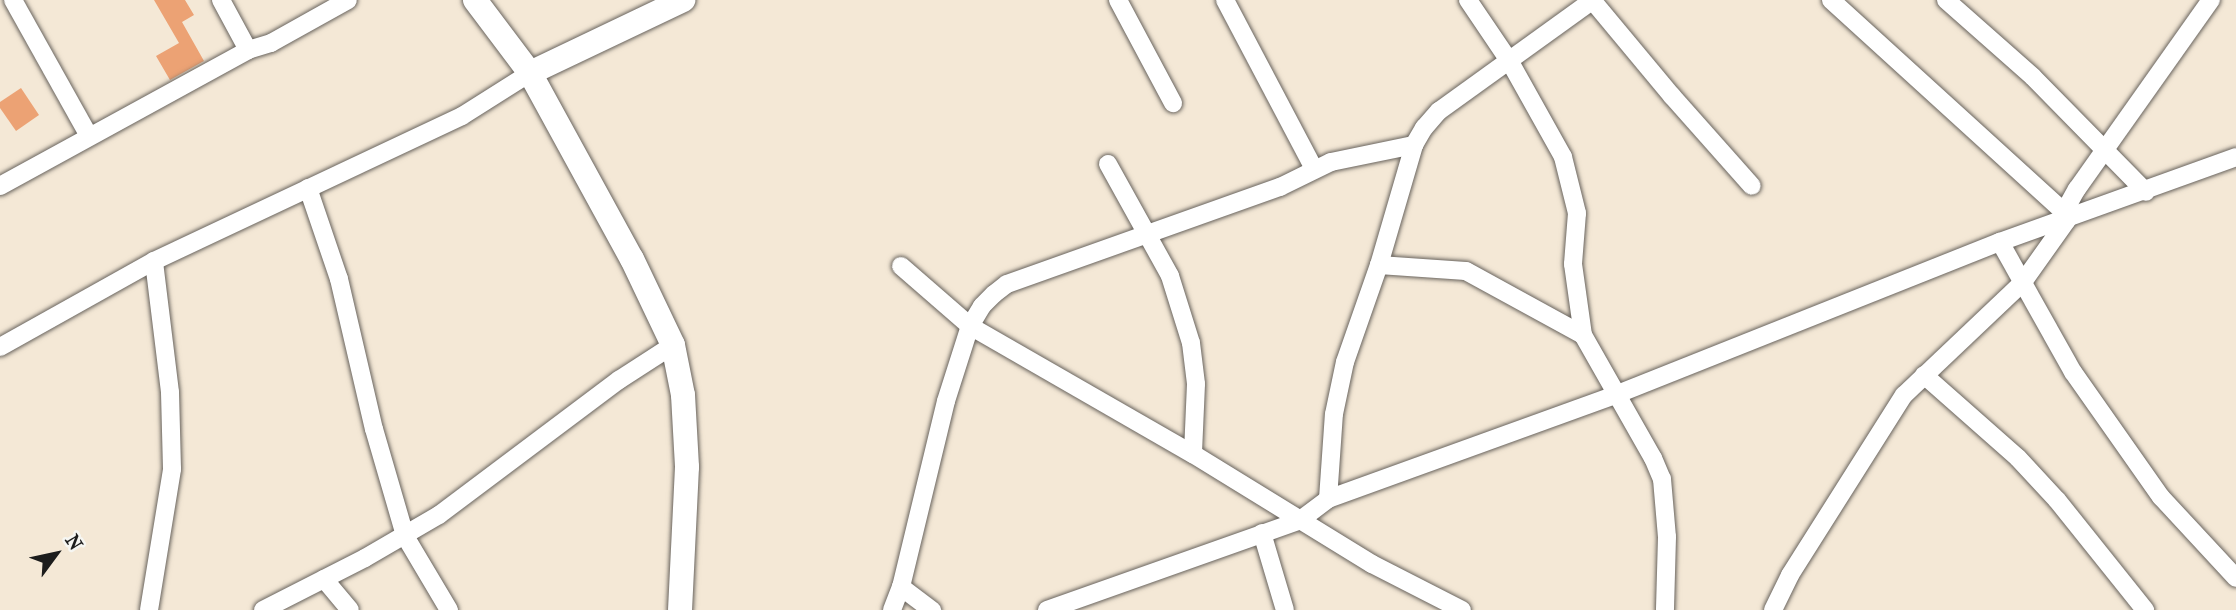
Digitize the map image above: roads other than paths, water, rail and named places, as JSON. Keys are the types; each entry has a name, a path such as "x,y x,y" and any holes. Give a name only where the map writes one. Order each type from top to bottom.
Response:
{"street":[{"path":"13,0 89,136"},
{"path":"221,0 248,50"},
{"path":"0,186 248,50 283,37 348,0"},
{"path":"475,0 530,73 632,259 673,345 683,395 687,467 680,610"},
{"path":"0,347 154,261 463,116 530,73 683,0"},
{"path":"1118,0 1173,103"},
{"path":"1225,0 1314,169"},
{"path":"1468,0 1510,62 1554,136 1575,200 1573,264 1583,335 1615,395 1653,457 1662,479 1667,537 1665,610"},
{"path":"1328,499 1338,393 1356,327 1379,265 1414,145 1439,111 1593,0 1672,96 1752,186"},
{"path":"1831,0 2065,216"},
{"path":"1946,0 2009,54 2146,192"},
{"path":"1773,610 1790,575 1904,395 2022,282 2105,150 2211,0"},
{"path":"892,610 901,587 946,401 970,326 982,306 1007,284 1280,187 1314,169 1360,154 1414,145"},
{"path":"1047,610 1299,521 1328,499 1615,395 2065,216 2146,192 2236,157"},
{"path":"1108,164 1150,234 1170,276 1191,343 1196,384 1193,454"},
{"path":"308,188 342,292 377,441 405,536 449,610"},
{"path":"2000,242 2073,372 2161,497 2236,578"},
{"path":"149,610 172,469 170,392 154,261"},
{"path":"1379,265 1466,271 1583,335"},
{"path":"901,266 970,326 1193,454 1372,564 1461,610"},
{"path":"263,610 405,536 511,463 619,380 673,345"},
{"path":"1924,375 2018,458 2057,500 2145,610"},
{"path":"1262,533 1285,610"},
{"path":"324,579 351,610"},
{"path":"901,587 932,610"}]}
